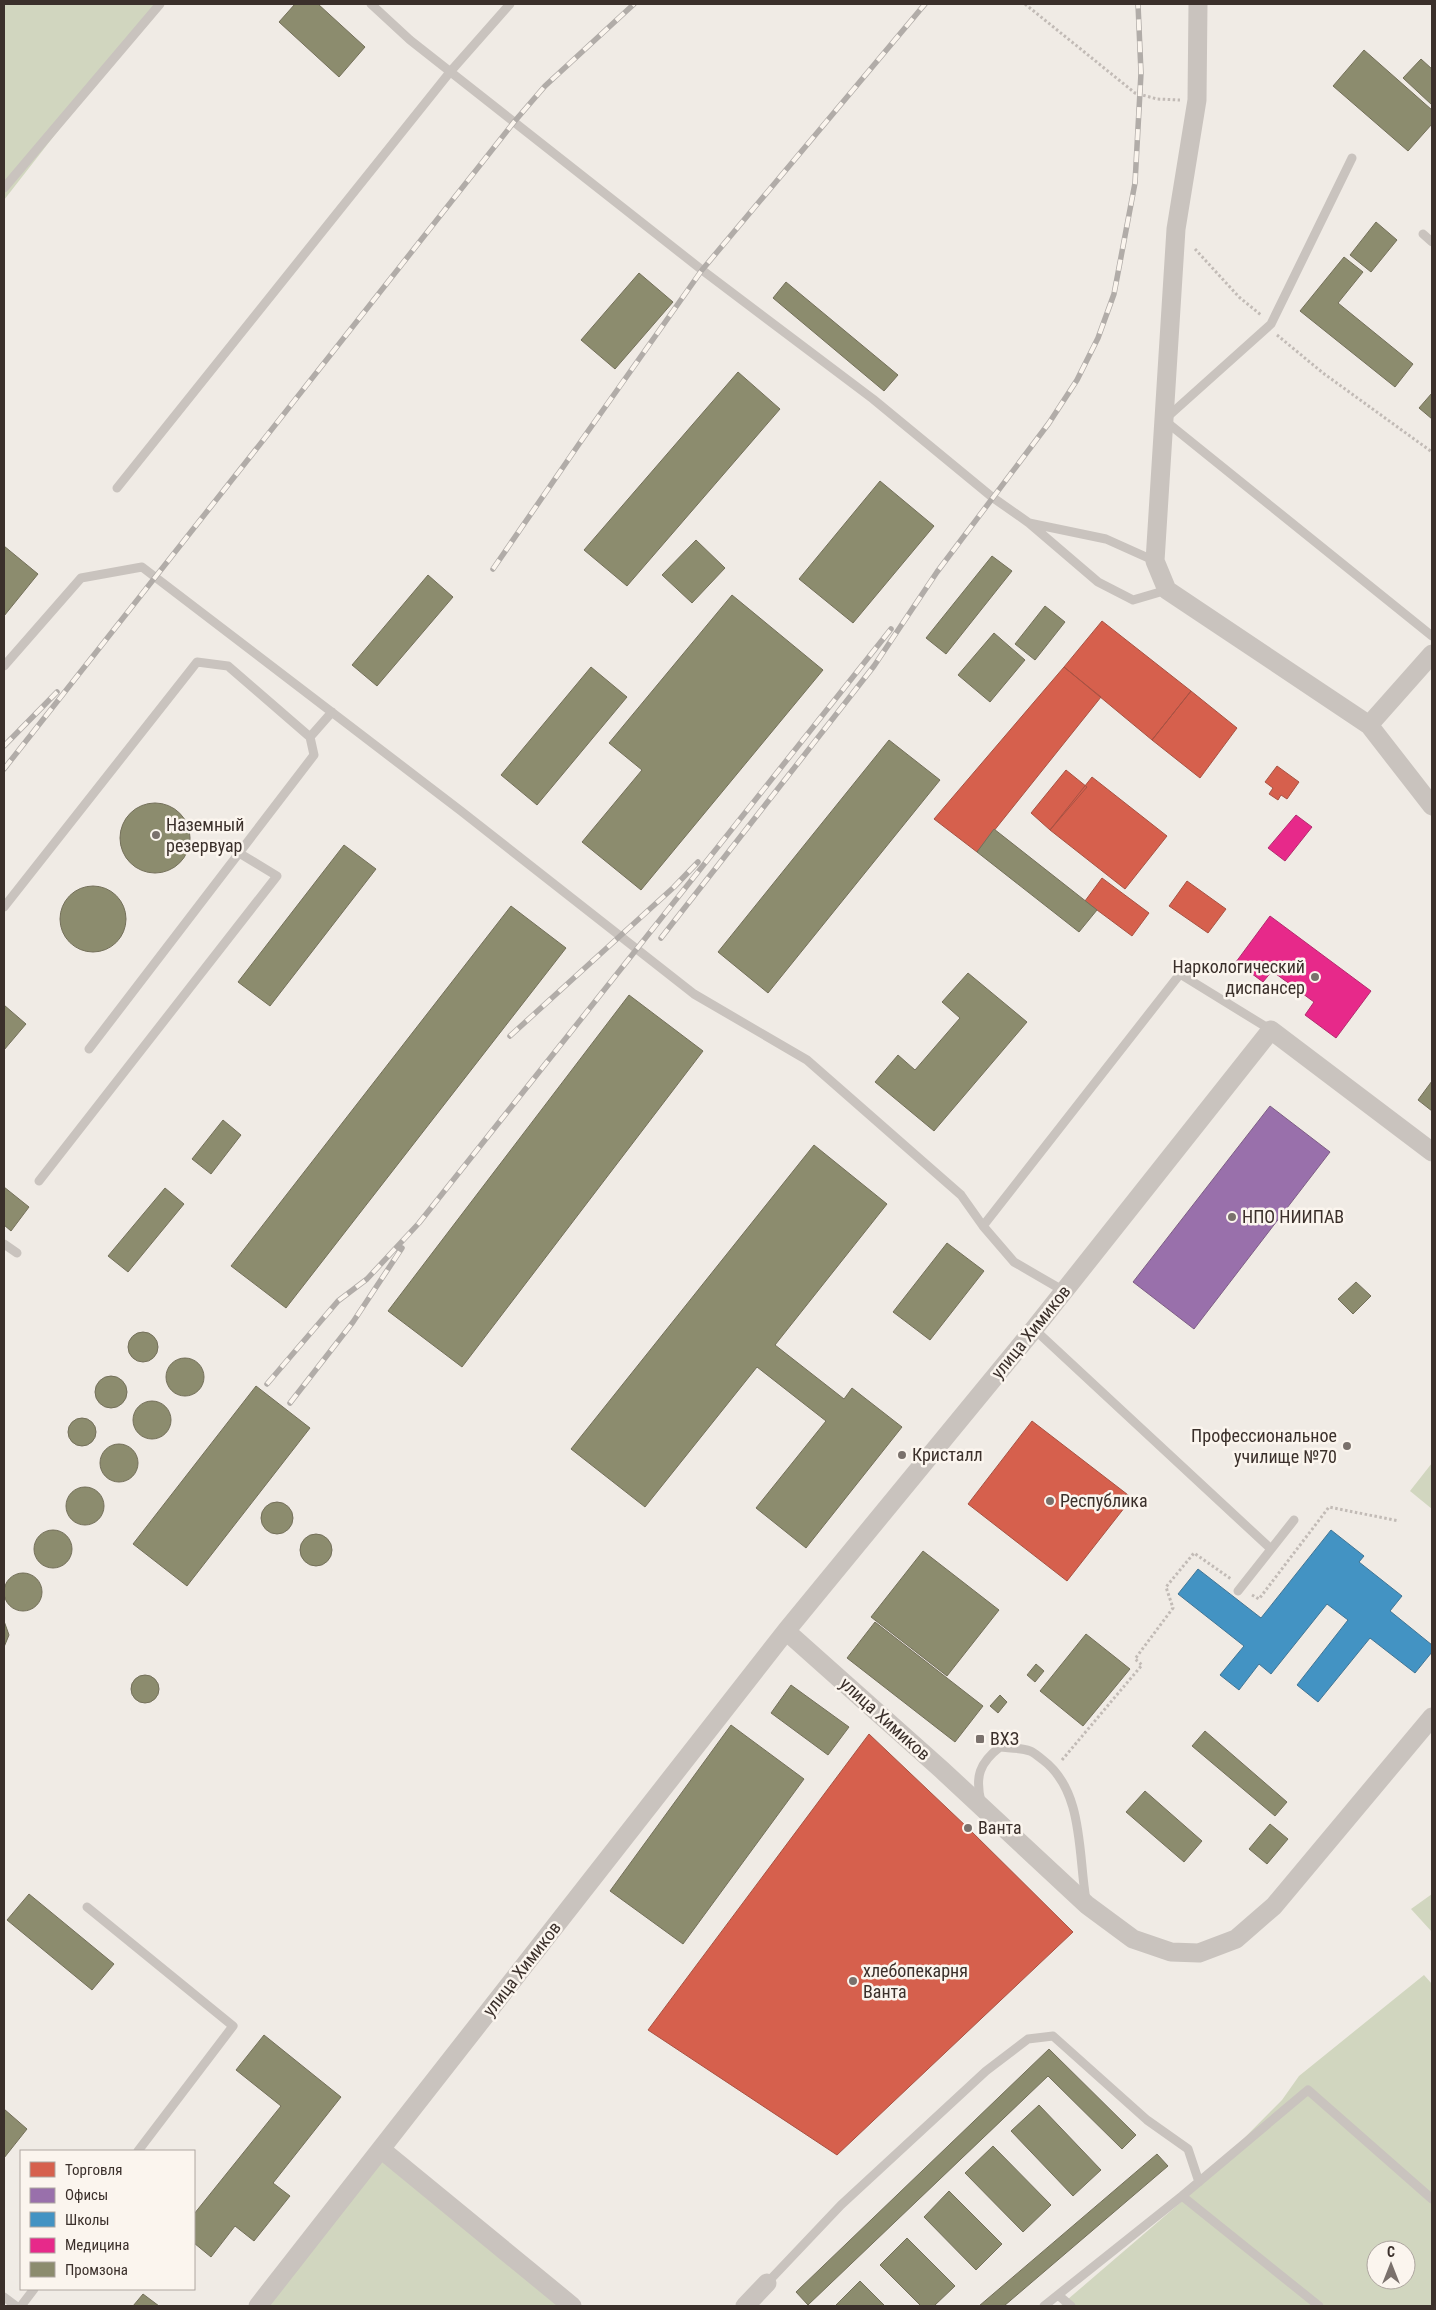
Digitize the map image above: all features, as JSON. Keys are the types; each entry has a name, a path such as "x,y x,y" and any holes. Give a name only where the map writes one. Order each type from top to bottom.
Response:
{"street":[{"path":"1198,4 1197,100 1176,229 1155,561 1167,590 1369,725 1432,806"},
{"path":"1369,725 1432,654"},
{"path":"1271,1030 1432,1152"},
{"name":"улица Химиков","path":"258,2306 382,2150 786,1631 1034,1329 1271,1030"},
{"name":"улица Химиков","path":"786,1631 983,1808 1087,1905 1133,1939 1172,1952 1199,1953 1236,1939 1274,1906 1432,1717"},
{"path":"382,2150 572,2306"},
{"path":"745,2306 767,2283"}],"lane":[{"path":"4,188 160,4"},
{"path":"371,4 410,40 450,72 702,270 873,399 1028,523 1098,582 1133,600 1167,590"},
{"path":"117,488 450,72 510,4"},
{"path":"1352,158 1271,324 1164,420 1432,636"},
{"path":"1424,234 1432,242"},
{"path":"1028,523 1106,539 1155,561"},
{"path":"4,666 81,578 142,567 332,712 694,994 807,1060 961,1195 983,1226 1014,1262 1064,1291"},
{"path":"4,907 197,662 228,666 310,737 314,755 89,1049"},
{"path":"310,737 332,712"},
{"path":"39,1180 278,876 239,853"},
{"path":"983,1226 1180,974 1271,1030"},
{"path":"4,1244 17,1253"},
{"path":"1034,1329 1271,1549"},
{"path":"1239,1589 1294,1520"},
{"path":"983,1808 978,1788 980,1772 986,1758 1000,1747 1031,1751 1055,1769 1070,1800 1080,1834 1080,1868 1087,1905"},
{"path":"87,1907 233,2026 139,2150"},
{"path":"767,2283 841,2205 986,2071 1028,2040 1053,2036 1147,2120 1188,2149 1199,2182"},
{"path":"1044,2306 1182,2196 1308,2090 1432,2199"},
{"path":"1182,2196 1319,2306"},
{"path":"21,2306 33,2290"},
{"path":"1058,2296 1071,2306"},
{"path":"4,2297 16,2306"}],"path":[{"path":"1026,4 1135,93 1157,99 1197,100"},
{"path":"1176,229 1240,297 1271,324 1270,329 1291,348 1432,452"},
{"path":"1055,1769 1142,1666 1135,1659 1173,1608 1166,1587 1194,1552 1239,1589 1258,1599 1329,1508 1399,1521"}],"green space":[{"path":"4,4 157,4 4,200"},
{"path":"1432,1463 1432,1509 1410,1491"},
{"path":"1432,1894 1432,1932 1411,1909"},
{"path":"1424,1975 1432,1984 1432,2306 1060,2306 1180,2203 1282,2100 1299,2076"},
{"path":"382,2150 572,2306 258,2306"}],"building: Торговля":[{"path":"1102,621 1191,691 1152,740 1064,667"},
{"path":"1064,667 1101,697 977,852 934,819"},
{"path":"1191,691 1237,728 1200,778 1152,740"},
{"path":"1277,766 1299,782 1287,799 1281,795 1278,800 1269,794 1273,788 1265,782"},
{"path":"1066,770 1087,787 1050,830 1031,813"},
{"path":"1092,777 1167,836 1125,889 1050,830"},
{"path":"1102,878 1149,913 1132,936 1085,901"},
{"path":"1187,881 1226,909 1208,933 1169,906"},
{"name":"Республика","path":"1032,1421 1132,1498 1067,1581 968,1504"},
{"name":"хлебопекарня Ванта","path":"869,1734 1073,1932 837,2155 648,2030"}],"building: Офисы":[{"name":"НПО НИИПАВ","path":"1270,1106 1330,1152 1194,1329 1133,1282"}],"building: Школы":[{"path":"1331,1530 1364,1556 1359,1562 1402,1596 1390,1611 1432,1645 1432,1652 1415,1673 1370,1638 1318,1702 1297,1685 1348,1620 1327,1604 1271,1674 1259,1664 1239,1690 1220,1675 1244,1646 1178,1594 1198,1569 1261,1618"}],"building: Медицина":[{"path":"1296,815 1312,827 1285,861 1268,848"},
{"name":"Наркологический диспансер","path":"1270,916 1371,991 1336,1038 1305,1015 1314,1002 1272,971 1263,982 1236,962"}],"building: Промзона":[{"path":"295,4 318,4 365,47 339,77 279,22"},
{"path":"1364,50 1432,110 1432,124 1408,151 1333,86"},
{"path":"1421,59 1432,69 1432,105 1403,78"},
{"path":"1376,222 1397,240 1371,272 1350,255"},
{"path":"1344,257 1363,272 1338,303 1413,364 1395,387 1300,311"},
{"path":"639,273 673,302 615,369 581,340"},
{"path":"786,282 898,375 884,391 773,298"},
{"path":"738,372 780,409 627,586 584,550"},
{"path":"1432,393 1432,419 1419,408"},
{"path":"880,481 934,526 853,623 799,579"},
{"path":"696,540 725,568 692,603 662,575"},
{"path":"4,546 38,574 4,616"},
{"path":"992,556 1012,571 946,654 926,638"},
{"path":"428,575 453,597 377,686 352,665"},
{"path":"732,595 823,670 641,890 582,842 642,770 609,743"},
{"path":"1045,606 1065,622 1035,660 1015,644"},
{"path":"994,633 1025,660 990,702 958,675"},
{"path":"591,667 627,697 537,805 501,775"},
{"path":"889,740 940,780 768,993 718,952"},
{"name":"Наземный резервуар","path":"155,803 168,806 180,813 187,825 190,838 187,851 180,863 168,870 155,873 142,870 130,863 123,851 120,838 123,825 130,813 142,806"},
{"path":"994,829 1097,910 1079,932 977,852"},
{"path":"344,845 376,869 270,1006 238,982"},
{"path":"93,886 105,889 116,896 123,907 126,919 123,931 116,942 105,949 93,952 81,949 70,942 63,931 60,919 63,907 70,896 81,889"},
{"path":"511,906 566,948 286,1308 231,1266"},
{"path":"968,973 1027,1022 934,1131 875,1082 898,1055 915,1070 960,1018 942,1002"},
{"path":"629,995 703,1051 462,1367 388,1311"},
{"path":"4,1005 26,1024 4,1050"},
{"path":"1432,1081 1432,1111 1418,1100"},
{"path":"223,1120 241,1135 211,1174 192,1159"},
{"path":"814,1145 887,1204 775,1345 844,1399 852,1388 902,1427 806,1548 756,1508 826,1421 757,1367 645,1507 571,1449"},
{"path":"4,1187 29,1207 11,1231 4,1225"},
{"path":"165,1188 184,1204 128,1272 108,1256"},
{"path":"947,1243 984,1271 930,1340 893,1312"},
{"path":"1356,1282 1371,1296 1353,1314 1338,1299"},
{"path":"143,1332 154,1336 158,1347 154,1358 143,1362 132,1358 128,1347 132,1336"},
{"path":"185,1358 198,1364 204,1377 198,1390 185,1396 172,1390 166,1377 172,1364"},
{"path":"111,1376 123,1380 127,1392 123,1404 111,1408 99,1404 95,1392 99,1380"},
{"path":"256,1386 310,1428 187,1586 133,1544"},
{"path":"152,1401 165,1407 171,1420 165,1433 152,1439 139,1433 133,1420 139,1407"},
{"path":"82,1418 92,1422 96,1432 92,1442 82,1446 72,1442 68,1432 72,1422"},
{"path":"119,1444 132,1450 138,1463 132,1476 119,1482 106,1476 100,1463 106,1450"},
{"path":"85,1487 98,1493 104,1506 98,1519 85,1525 72,1519 66,1506 72,1493"},
{"path":"277,1502 283,1503 288,1507 292,1512 292,1524 288,1529 283,1533 277,1534 271,1533 266,1529 262,1524 261,1518 262,1512 266,1507 271,1503"},
{"path":"53,1530 66,1536 72,1549 66,1562 53,1568 40,1562 34,1549 40,1536"},
{"path":"316,1534 322,1535 327,1539 331,1544 331,1556 327,1561 322,1565 316,1566 310,1565 305,1561 301,1556 300,1550 301,1544 305,1539 310,1535"},
{"path":"923,1551 999,1610 947,1676 871,1617"},
{"path":"23,1573 36,1579 42,1592 36,1605 23,1611 10,1605 4,1592 10,1579"},
{"path":"4,1621 9,1635 4,1647"},
{"path":"875,1622 983,1706 955,1742 847,1658"},
{"path":"1086,1634 1130,1669 1083,1726 1040,1691"},
{"path":"1036,1664 1044,1671 1035,1682 1027,1675"},
{"path":"145,1675 155,1679 159,1689 155,1699 145,1703 135,1699 131,1689 135,1679"},
{"path":"791,1685 849,1727 828,1755 771,1713"},
{"path":"1000,1695 1007,1702 998,1713 990,1706"},
{"path":"731,1725 804,1779 683,1944 610,1891"},
{"path":"1205,1731 1287,1802 1275,1816 1192,1746"},
{"path":"1145,1791 1202,1841 1184,1862 1126,1812"},
{"path":"1270,1824 1288,1839 1267,1864 1249,1849"},
{"path":"29,1894 114,1964 92,1990 7,1920"},
{"path":"264,2035 341,2097 273,2183 290,2196 254,2241 235,2226 211,2257 195,2244 195,2213 281,2106 236,2070"},
{"path":"1049,2049 1136,2135 1122,2149 1048,2076 808,2305 796,2292"},
{"path":"1039,2105 1101,2170 1073,2196 1011,2131"},
{"path":"4,2109 27,2129 4,2158"},
{"path":"993,2146 1051,2205 1023,2232 965,2173"},
{"path":"1157,2154 1168,2166 1004,2306 979,2306"},
{"path":"949,2191 1002,2244 976,2270 924,2217"},
{"path":"907,2238 955,2286 934,2306 921,2306 880,2265"},
{"path":"860,2281 885,2306 835,2306"},
{"path":"143,2294 159,2306 133,2306"}],"railway":[{"path":"4,769 514,122 545,86 634,4"},
{"path":"493,569 702,270 925,4"},
{"path":"661,938 874,666 937,572 1049,423 1077,380 1098,338 1114,294 1135,183 1141,73 1138,4"},
{"path":"267,1384 338,1301 367,1279 419,1223 891,629"},
{"path":"4,746 57,692"},
{"path":"510,1036 674,887 698,862"},
{"path":"290,1403 353,1322 402,1248"}],"place":[{"name":"Наземный резервуар","path":"156,835"},
{"name":"Наркологический диспансер","path":"1315,977"},
{"name":"НПО НИИПАВ","path":"1232,1217"},
{"name":"Профессиональное училище №70","path":"1347,1446"},
{"name":"Кристалл","path":"902,1455"},
{"name":"Республика","path":"1050,1501"},
{"name":"ВХЗ","path":"980,1739"},
{"name":"Ванта","path":"968,1828"},
{"name":"хлебопекарня Ванта","path":"853,1981"}]}
